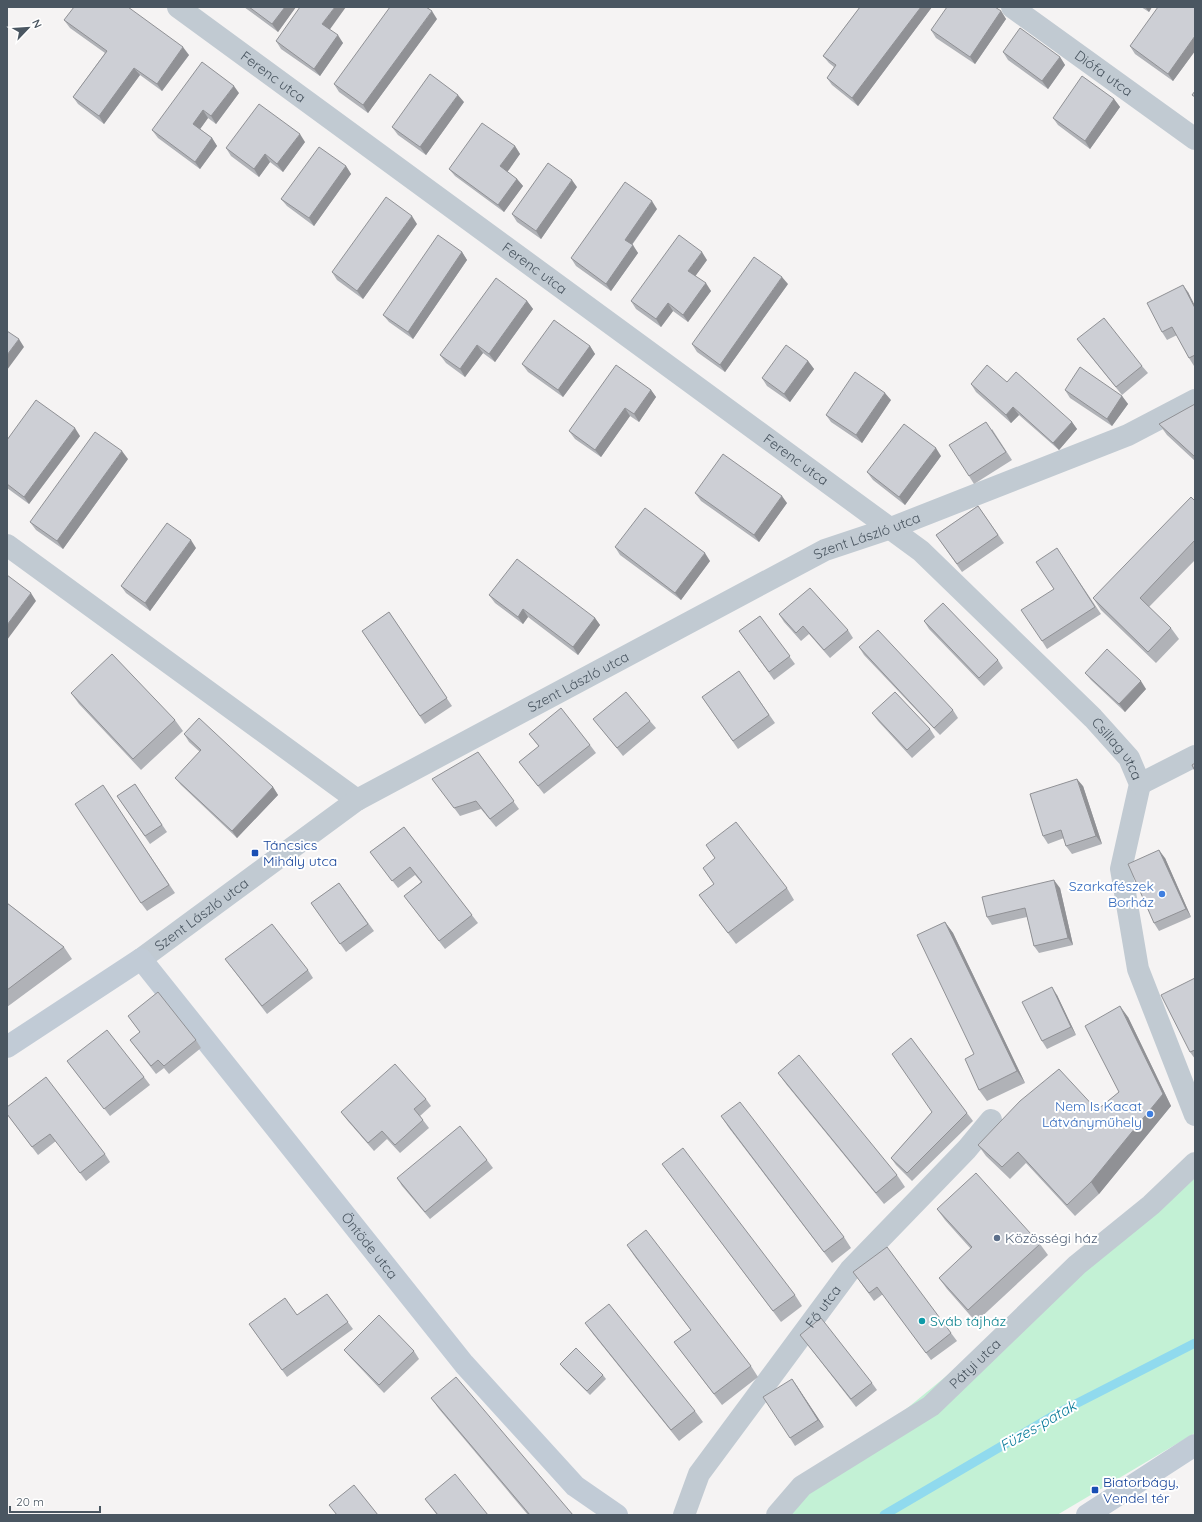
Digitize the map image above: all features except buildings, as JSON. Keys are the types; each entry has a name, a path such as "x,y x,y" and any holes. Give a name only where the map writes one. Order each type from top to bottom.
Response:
{"street":[{"name":"Ferenc utca","path":"178,7 891,528"},
{"name":"Diófa utca","path":"1012,7 1195,139"},
{"name":"Szent László utca","path":"7,1047 140,959 357,800 825,550 891,528 1128,435 1195,400"},
{"name":"Csillag utca","path":"891,528 921,551 1093,718 1128,758 1140,784 1121,869 1138,969 1195,1116"},
{"path":"7,545 357,800"},
{"path":"1140,784 1195,756"},
{"name":"Öntöde utca","path":"140,959 464,1364 575,1486 617,1515"},
{"name":"Fő utca","path":"684,1515 699,1474 850,1270 967,1149 991,1120"},
{"name":"Pátyi utca","path":"777,1515 802,1486 930,1406 1077,1265 1151,1205 1195,1163"},
{"path":"1087,1515 1195,1446"}],"green space":[{"path":"1195,1172 1195,1433 1057,1515 777,1515"}],"waterway":[{"name":"Füzes-patak","path":"884,1515 1058,1413 1195,1343"}],"place":[{"name":"Táncsics Mihály utca","path":"255,853"},
{"name":"Szarkafészek Borház","path":"1162,894"},
{"name":"Nem Is Kacat Látványműhely","path":"1150,1114"},
{"name":"Közösségi ház","path":"997,1238"},
{"name":"Sváb tájház","path":"922,1321"},
{"name":"Biatorbágy, Vendel tér","path":"1095,1490"}]}
